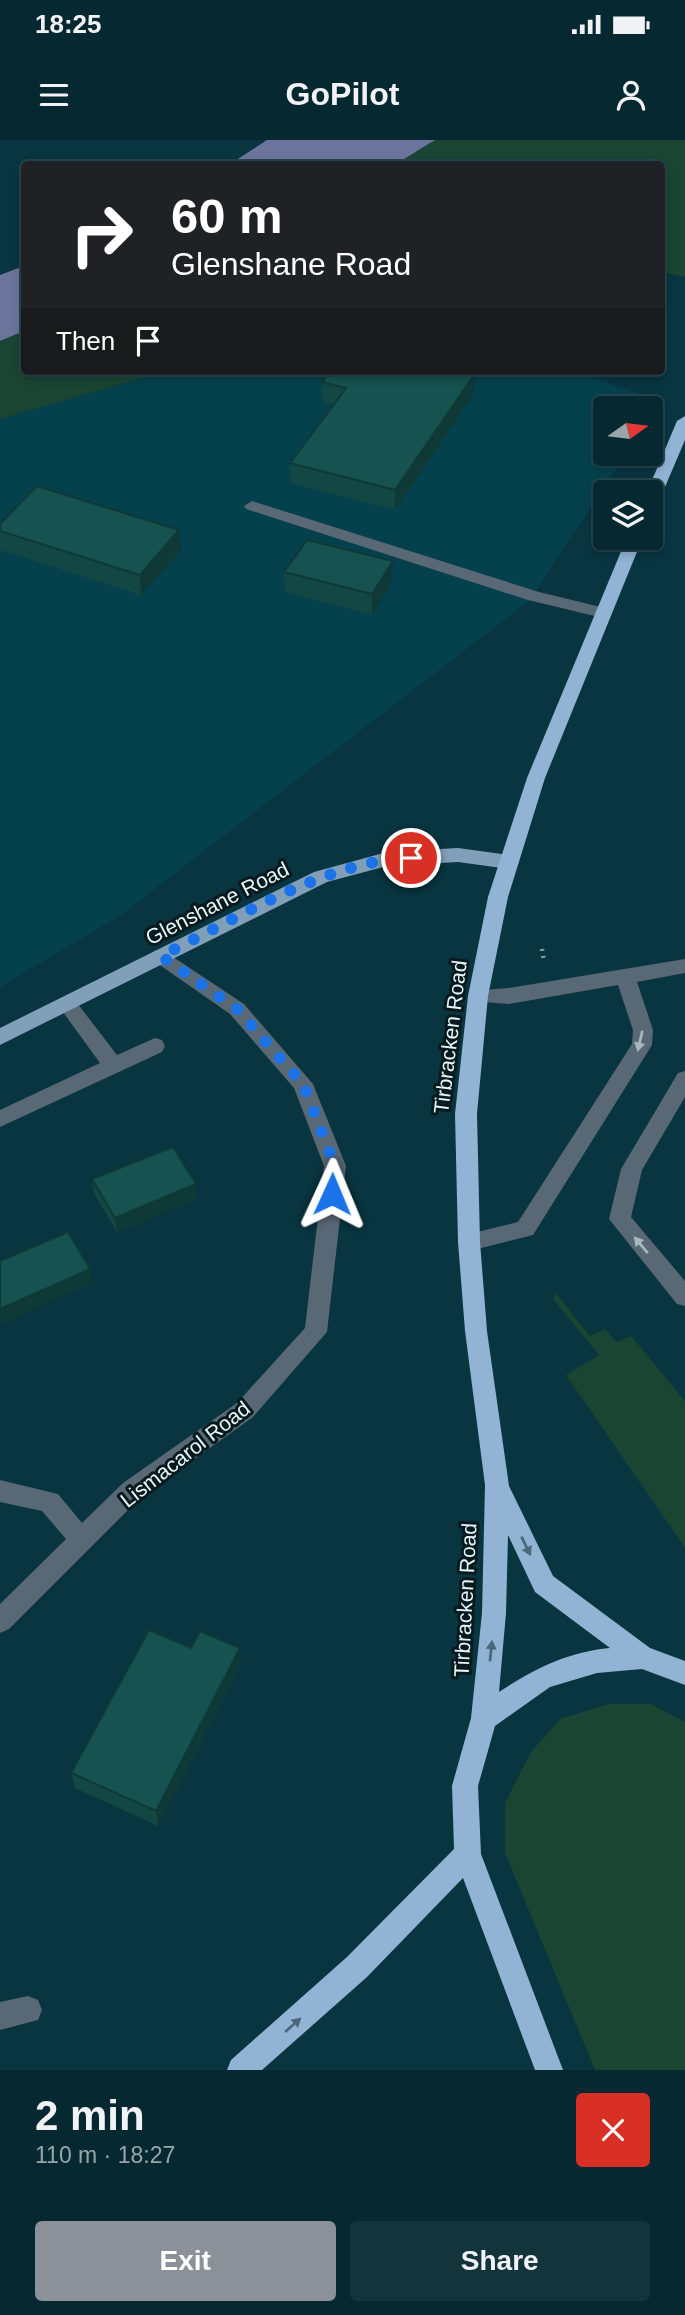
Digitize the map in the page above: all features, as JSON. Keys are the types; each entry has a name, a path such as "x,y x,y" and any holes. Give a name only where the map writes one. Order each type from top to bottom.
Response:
{"highway":[{"path":"660,480 685,421"},
{"path":"603,613 630,550"},
{"name":"Tirbracken Road","path":"549,2070 468,1854 466,1786 484,1718 494,1613 496,1485 476,1331 469,1242 466,1114 478,996 498,897 536,778 603,613"},
{"name":"Tirbracken Road","path":"496,1485 544,1584 642,1657"},
{"path":"484,1718 543,1677 597,1661 642,1657 685,1672"},
{"path":"241,2070 357,1967 468,1854"}],"main road":[{"name":"Glenshane Road","path":"0,1037 320,877 387,859 458,855 509,862"}],"street":[{"path":"252,506 534,596 603,613"},
{"name":"Lismacarol Road","path":"0,1621 131,1490 245,1410 316,1332 335,1166 303,1084 237,1009 161,956"},
{"path":"478,996 509,996 685,967"},
{"path":"469,1242 525,1229 642,1045 643,1030 625,976"},
{"path":"66,1004 114,1066"},
{"path":"0,1119 155,1046"},
{"path":"685,1079 632,1170 620,1220 685,1297"},
{"path":"0,1491 49,1502 82,1540"},
{"path":"0,2016 28,2010"}],"shaded area":[{"path":"267,140 435,140 401,161 235,161"},
{"path":"21,267 21,332 0,341 0,275"},
{"path":"152,375 586,375 644,396 593,396 593,466 618,466 609,480 593,480 593,504 529,601 121,915 0,987 0,419"}],"green space":[{"path":"435,140 685,140 685,277 665,273 665,161 401,161"},
{"path":"21,332 21,375 152,375 0,419 0,341"},
{"path":"555,1292 590,1336 605,1329 617,1342 631,1336 685,1401 685,1548 566,1375 599,1355 554,1300"},
{"path":"609,1704 651,1704 685,1722 685,2070 595,2070 505,1853 505,1803 531,1752 560,1719"}],"building":[{"path":"327,375 474,375 395,490 290,463 346,388 322,382"},
{"path":"37,486 179,530 140,575 0,531 0,524"},
{"path":"307,540 393,561 372,594 284,572"},
{"path":"173,1147 196,1184 115,1218 92,1179"},
{"path":"68,1232 90,1269 0,1309 0,1261"},
{"path":"149,1630 191,1648 200,1631 240,1648 156,1811 71,1773"}],"route":[{"path":"332,1194 335,1166 303,1084 237,1009 161,956 320,877 387,859 411,858"}]}
